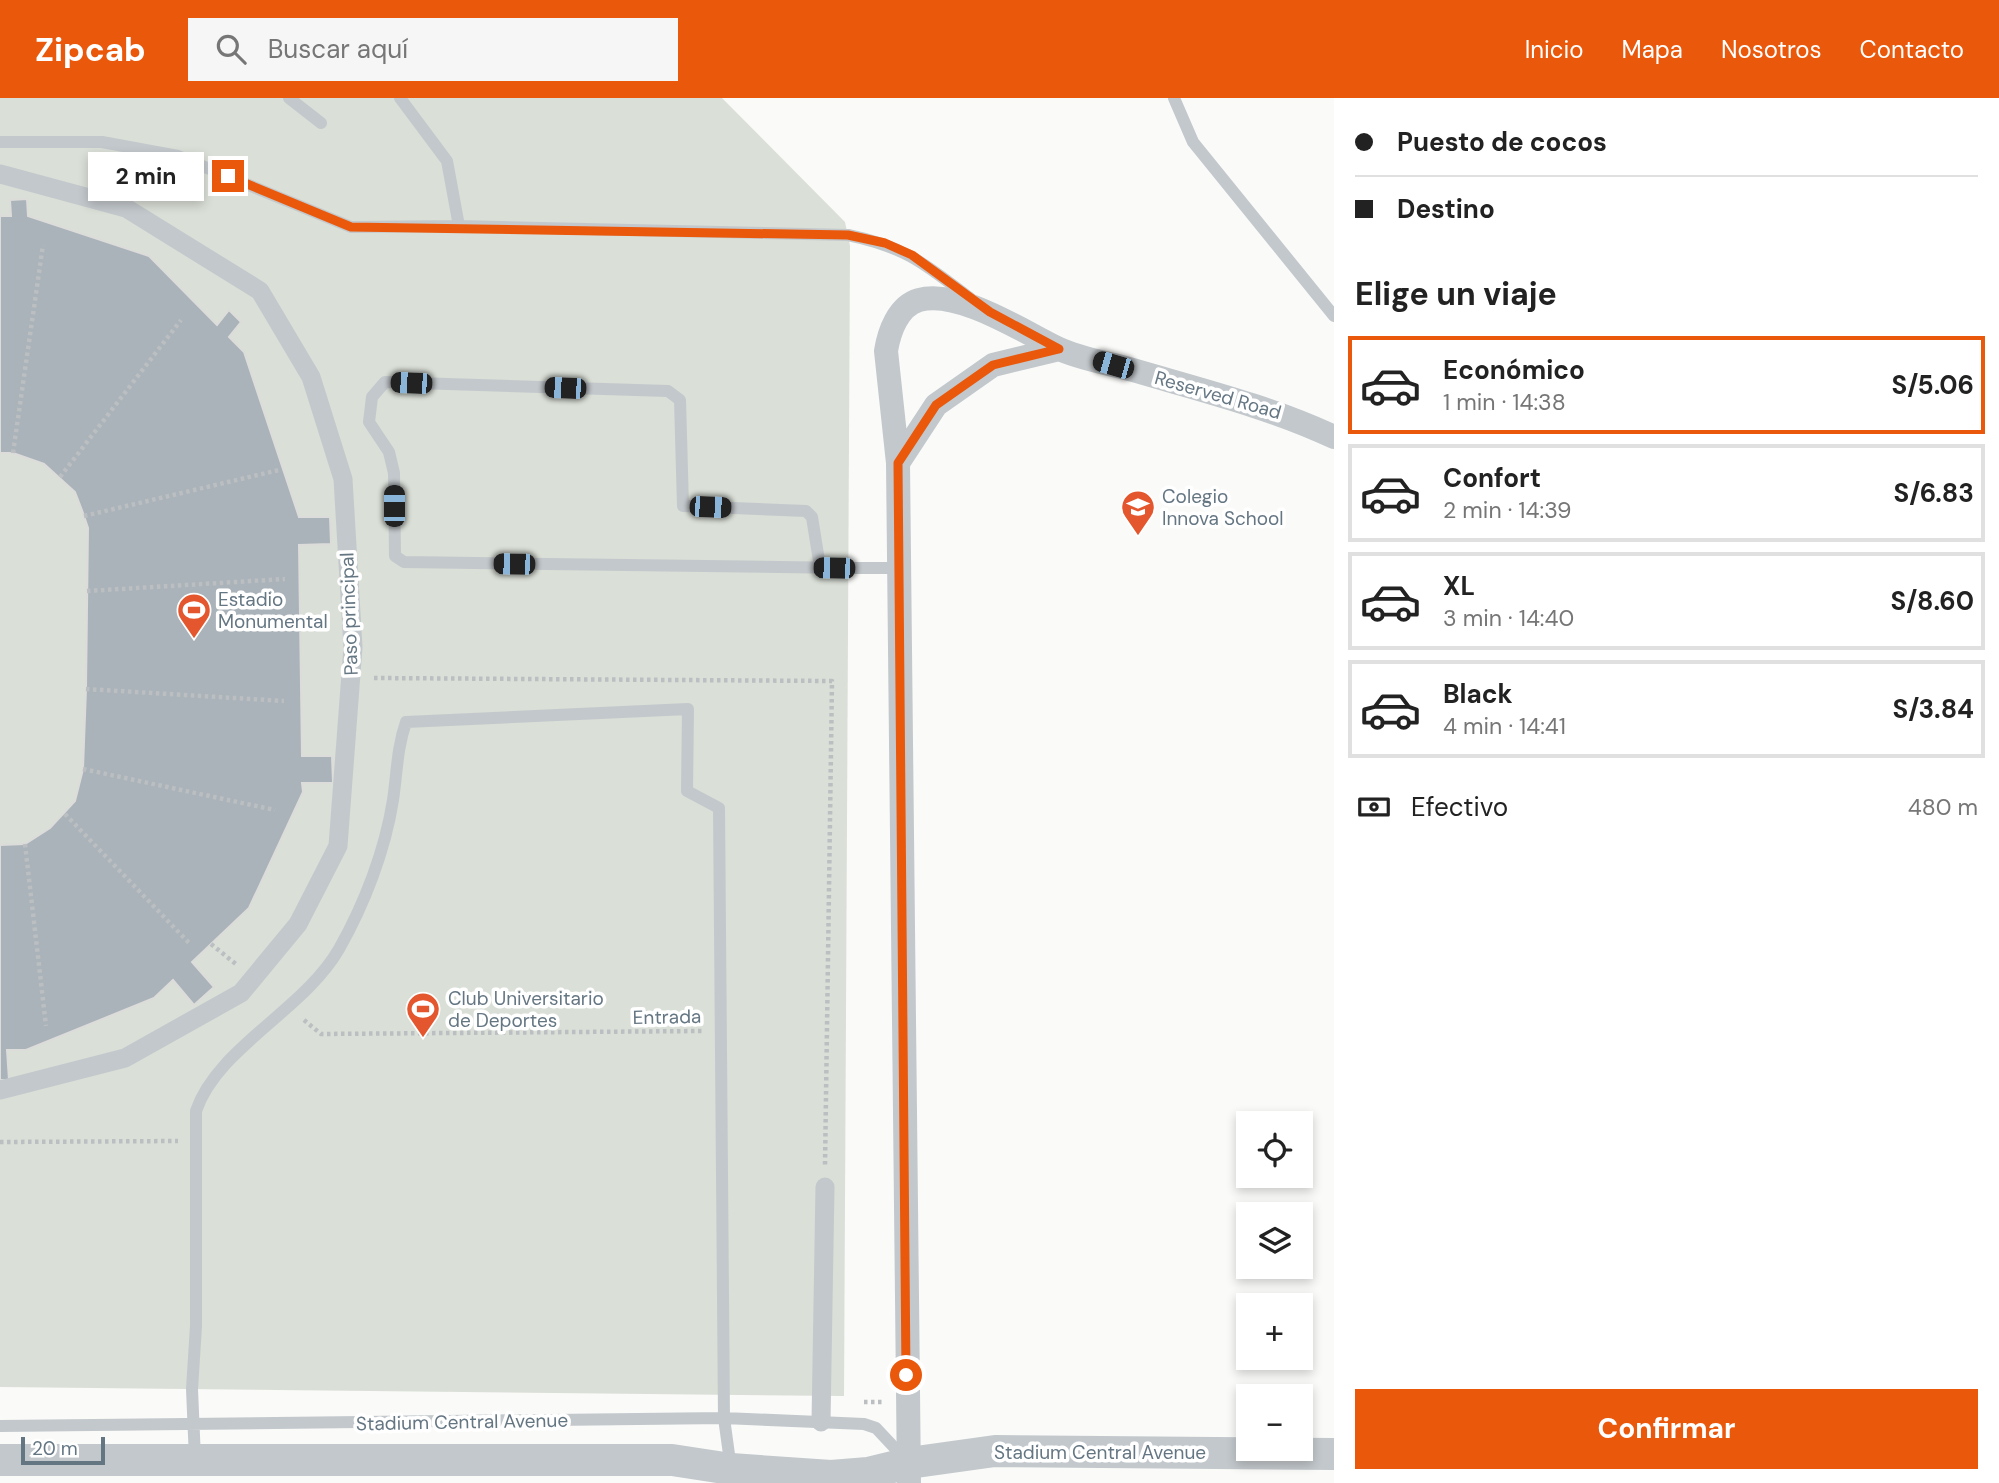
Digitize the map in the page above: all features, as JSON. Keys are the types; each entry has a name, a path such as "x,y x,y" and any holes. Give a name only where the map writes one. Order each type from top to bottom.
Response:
{"street":[{"name":"Paso principal","path":"0,174 126,208 260,291 311,377 343,479 353,647 338,846 298,923 241,993 125,1058 0,1090"},
{"name":"Reserved Road","path":"909,1473 898,463 886,351 895,321 917,300 934,299 990,312 1059,349 1292,417 1334,437"},
{"name":"Reserved Road","path":"898,463 936,405 993,365 1059,349"},
{"path":"821,1422 825,1187"},
{"name":"Stadium Central Avenue","path":"0,1460 672,1460 731,1469 831,1476 909,1473 995,1451 1334,1454"}],"lane":[{"path":"289,98 321,123"},
{"path":"400,98 447,161 458,226"},
{"path":"1174,98 1193,142 1334,316"},
{"path":"0,142 102,142 178,156 351,227 458,226 848,235 885,243 912,255 990,312"},
{"path":"820,568 813,517 806,511 682,506 680,400 668,391 385,382 372,397 369,422 389,452 394,474 395,556 404,562 820,568 899,568"},
{"path":"195,1460 192,1389 196,1326 196,1111 208,1083 315,984 339,949 376,868 393,801 399,740 406,722 688,709 687,791 719,808 724,1418 731,1469"},
{"name":"Stadium Central Avenue","path":"0,1426 194,1426 724,1418 864,1424 876,1428 909,1473"}],"path":[{"path":"13,453 43,245"},
{"path":"60,477 181,320"},
{"path":"84,516 279,470"},
{"path":"87,591 285,579"},
{"path":"86,689 284,701"},
{"path":"83,769 275,810"},
{"path":"65,814 191,945"},
{"path":"25,844 46,1027"},
{"name":"Entrada","path":"321,1034 719,1031"},
{"path":"0,1142 192,1141"}],"shaded area":[{"name":"Club Universitario de Deportes","path":"0,98 722,98 845,222 850,246 844,1396 0,1387"}],"building":[{"name":"Estadio Monumental","path":"27,199 28,216 149,256 217,325 229,310 241,322 229,337 244,352 299,517 330,517 331,544 299,545 302,756 332,756 333,783 302,783 303,792 249,908 192,962 214,987 194,1005 173,980 154,998 26,1050 7,1050 9,1080 0,1080 0,845 25,844 50,828 75,801 83,769 86,689 88,528 83,513 75,492 44,464 13,453 0,453 0,216 11,216 10,200"}],"place":[{"name":"Colegio Innova School","path":"1138,537"},
{"name":"Estadio Monumental","path":"194,640"},
{"name":"Club Universitario de Deportes","path":"423,1039"}],"route":[{"path":"228,176 351,227 458,226 848,235 885,243 912,255 990,312 1059,349 993,365 936,405 898,463 906,1375"}]}
